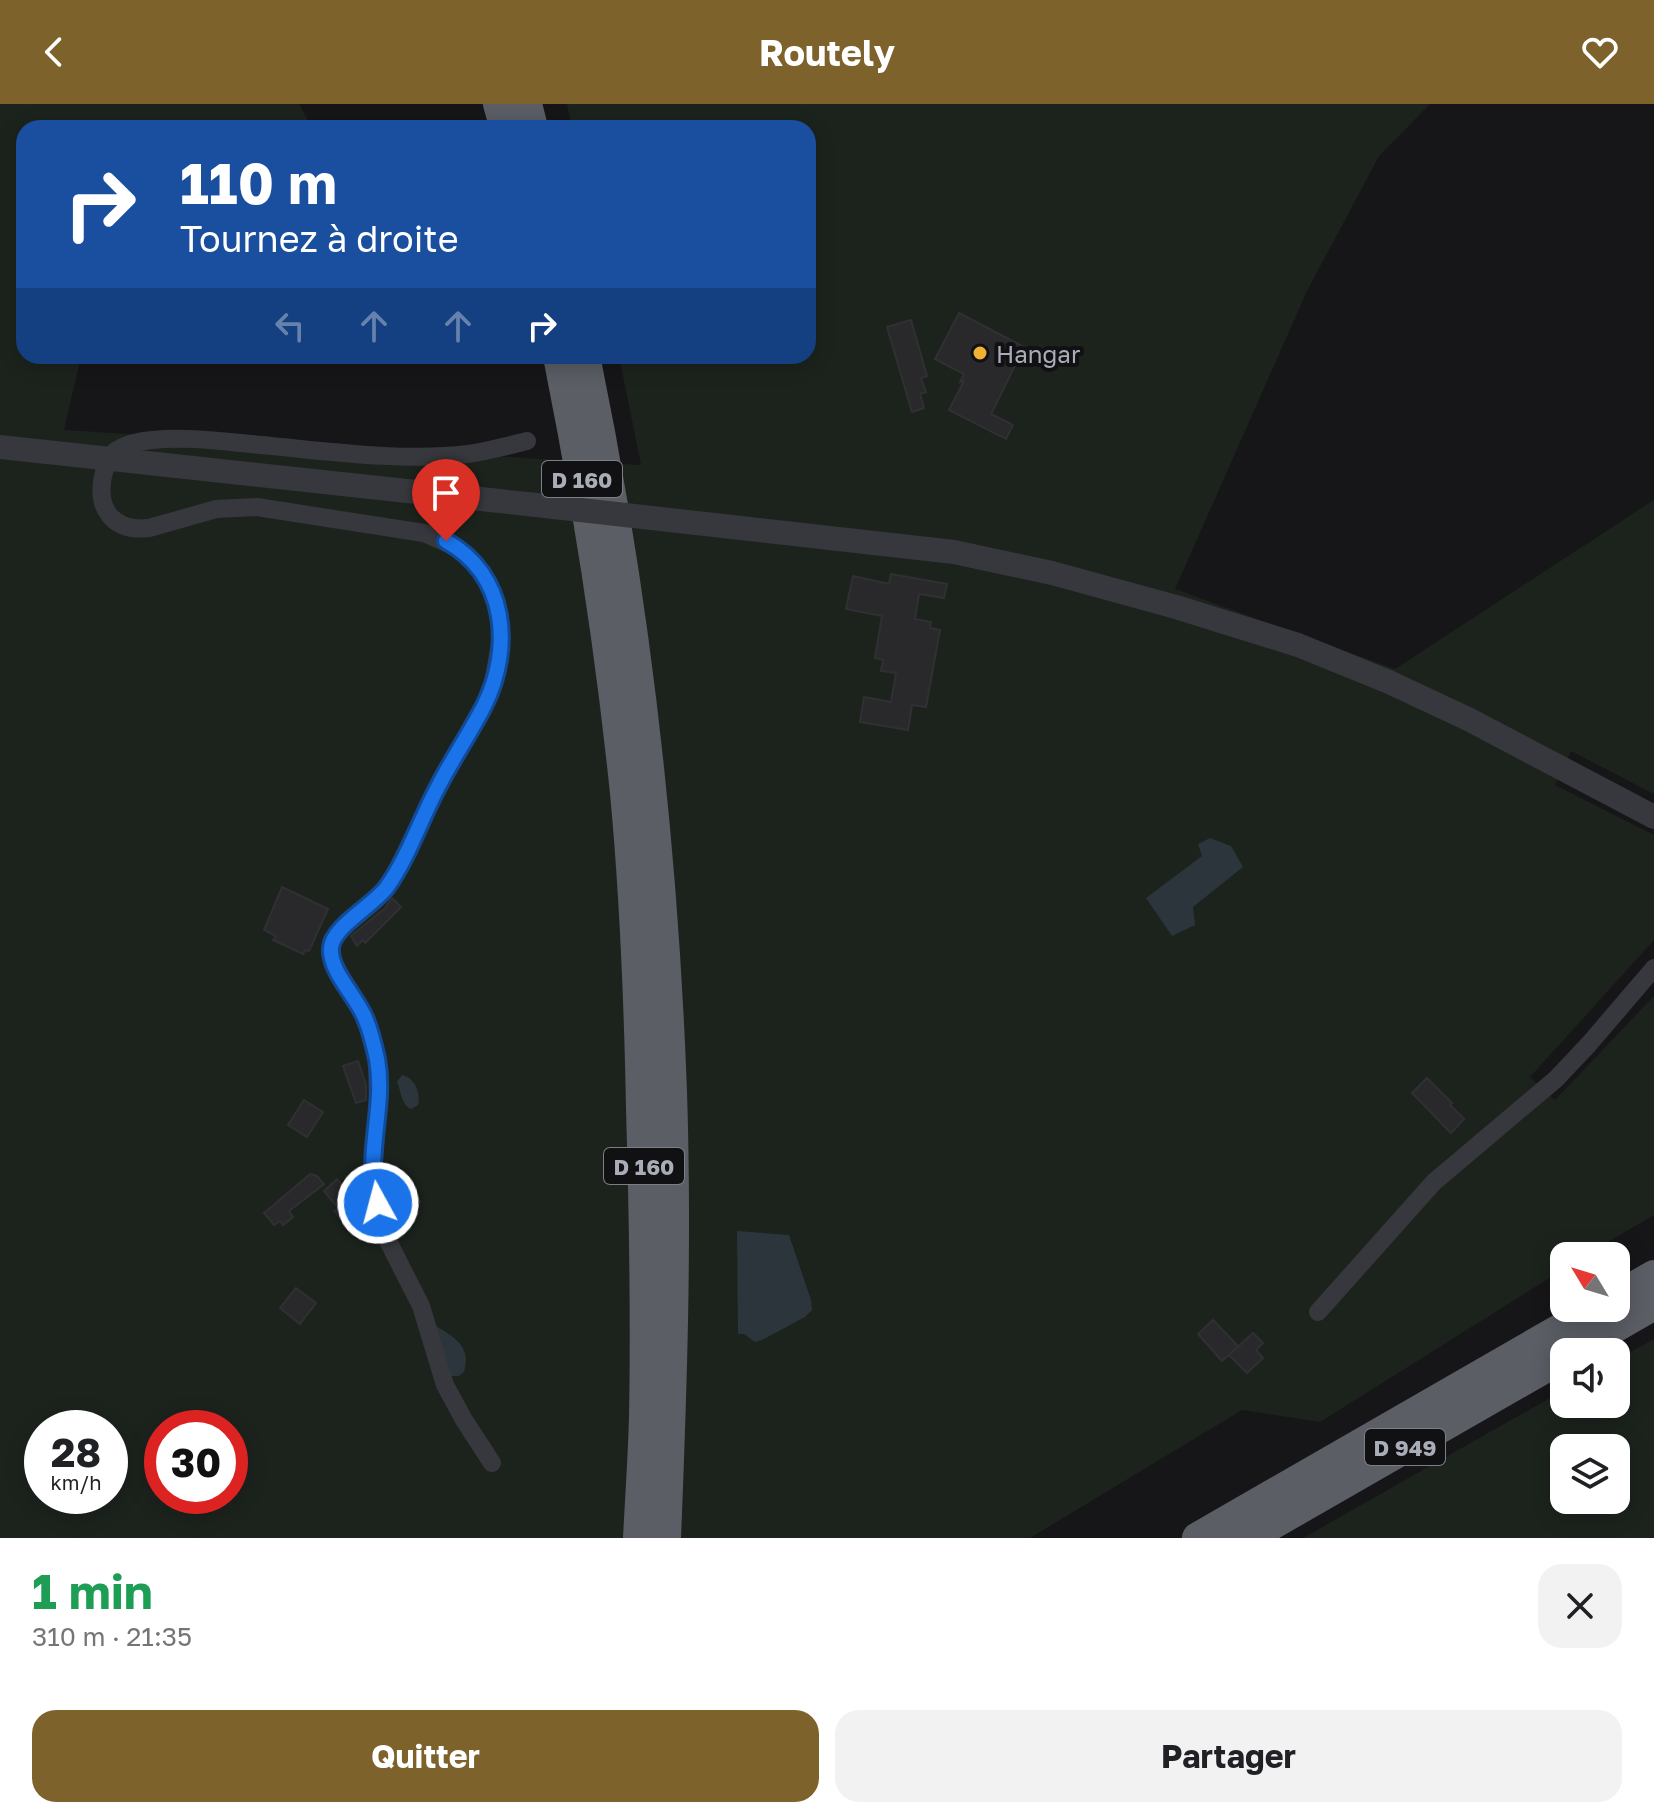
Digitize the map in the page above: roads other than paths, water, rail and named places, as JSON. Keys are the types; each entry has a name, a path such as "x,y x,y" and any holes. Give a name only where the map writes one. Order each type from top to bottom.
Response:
{"highway":[{"name":"D 160","path":"560,364 605,628 622,755 632,875 641,1037 645,1216 645,1418 639,1538"},
{"name":"D 160","path":"586,364 612,500 635,657 652,797 663,940 671,1092 673,1252 665,1538"},
{"path":"1630,1290 1654,1276"},
{"path":"1595,1338 1654,1304"},
{"name":"D 949","path":"1198,1538 1574,1322"},
{"name":"D 949","path":"1247,1538 1550,1364"}],"street":[{"path":"492,1463 445,1385 421,1306 387,1239 373,1174 379,1084 377,1061 365,1016 332,960 330,949 339,931 376,900 394,876 438,786 484,705 493,683 500,643 496,600 482,572 471,560 458,548 424,533 257,507 216,509 149,528 126,528 107,512 101,489 109,459 116,450 132,443 152,440 195,439 417,456 467,454 527,441"},
{"path":"0,447 954,552 1052,573 1298,645 1468,719 1654,817"},
{"path":"1318,1312 1434,1182 1556,1079 1654,968"}],"place":[{"name":"Hangar","path":"980,353"}]}
